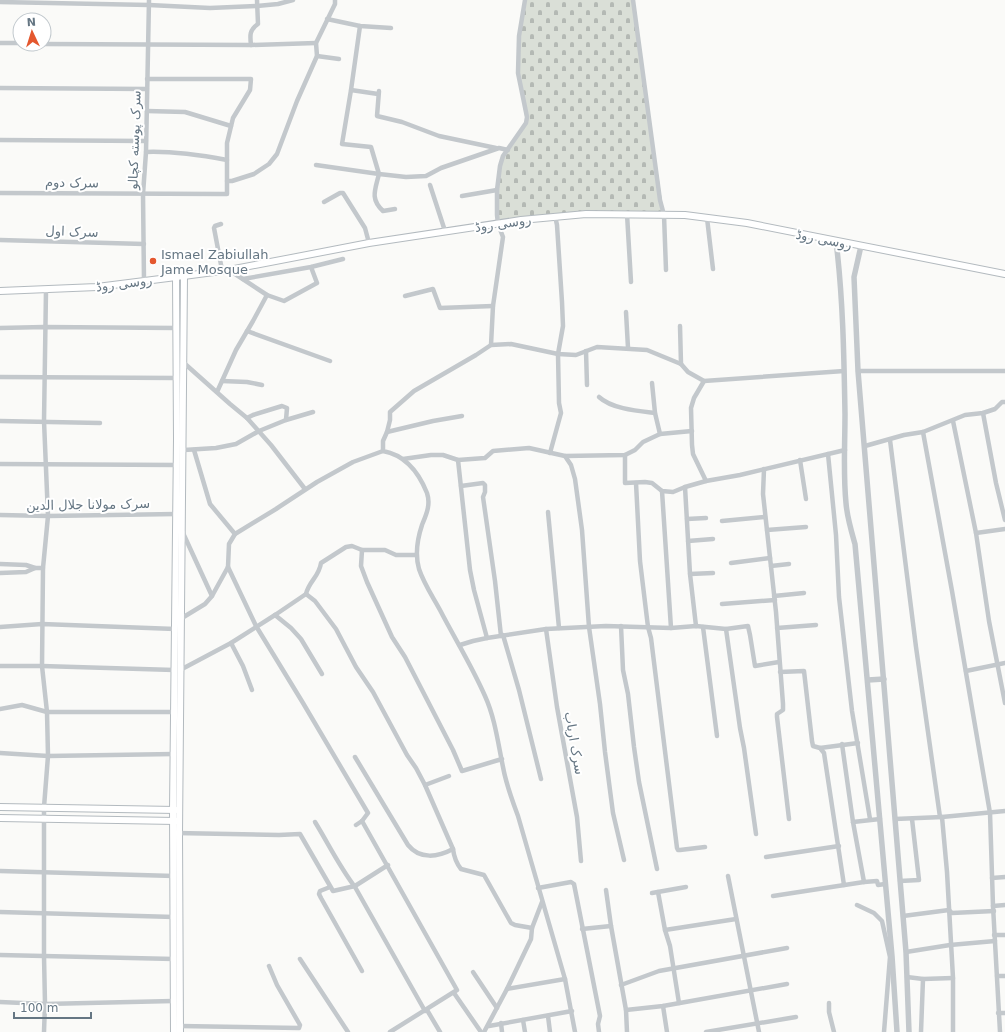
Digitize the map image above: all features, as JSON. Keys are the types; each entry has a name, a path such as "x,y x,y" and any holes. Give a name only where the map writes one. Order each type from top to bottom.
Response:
{"main road":[{"name":"روسی روڈ","path":"0,291 46,290 144,281 229,270 370,243 521,220 555,216 627,214 664,216 685,215 747,223 1005,274"},
{"path":"180,1029 177,810 182,669 184,276"},
{"path":"176,277 174,754 177,810"},
{"path":"176,526 183,533"},
{"path":"176,539 183,533"},
{"path":"0,807 177,810"},
{"path":"0,818 177,821"},
{"path":"174,1032 174,876 177,833"}],"street":[{"path":"251,45 250,33 253,27 258,24 256,0"},
{"path":"0,2 149,2 210,8 278,4 293,0"},
{"path":"147,79 251,79 250,90 233,118 227,143 227,181 232,181 254,174 269,164 277,154 297,101 317,56 316,43 335,4 335,0"},
{"path":"491,345 493,306 503,237 498,224 497,190 500,166 504,156 524,126 527,117 518,73 519,36 525,0"},
{"path":"633,0 660,200 664,216 666,270"},
{"name":"سرک پوسته کچالو","path":"144,281 143,194 146,152 149,2"},
{"path":"327,19 360,26 391,28"},
{"path":"360,26 342,144 371,147 379,174 375,192 375,200 383,211 395,209"},
{"path":"0,43 12,44"},
{"path":"52,44 251,45 316,43"},
{"path":"317,56 339,59"},
{"path":"0,88 147,89"},
{"path":"351,90 378,92 377,116 402,122 439,136 508,150"},
{"path":"147,111 185,112 231,126"},
{"path":"0,140 146,141"},
{"path":"316,165 406,177 426,176 441,168 499,148"},
{"path":"146,152 194,154 227,160"},
{"name":"سرک دوم","path":"0,192 227,194 227,181"},
{"path":"430,185 445,232"},
{"path":"462,196 497,190"},
{"path":"324,202 340,193 343,193 365,228 370,243"},
{"path":"627,214 631,282"},
{"path":"550,453 561,413 559,403 558,354 563,326 557,225 555,216"},
{"path":"706,218 713,269"},
{"path":"221,224 215,226 214,228 222,270"},
{"name":"سرک اول","path":"0,240 144,244"},
{"path":"836,241 839,270 844,371 844,481 849,524 855,544 892,956 897,1032"},
{"path":"861,246 854,277 858,371 906,952 909,1032"},
{"path":"243,278 311,267 343,260"},
{"path":"229,270 267,295 284,301 316,284 311,267"},
{"path":"405,296 433,289 440,308 493,306"},
{"path":"44,1032 44,807 48,756 47,712 42,666 42,568 48,516 44,421 44,327 46,290"},
{"path":"217,392 236,350 267,295"},
{"path":"626,312 628,348"},
{"path":"680,326 681,364"},
{"path":"0,328 176,328"},
{"path":"248,331 330,361"},
{"path":"383,451 382,441 387,432 390,412 414,391 476,356 491,345 511,344 558,354 576,355 597,348 628,348 647,350 681,364 688,372 704,381 844,371"},
{"path":"586,351 587,385"},
{"path":"184,363 248,418 305,489"},
{"path":"858,371 1005,371"},
{"path":"0,377 176,378"},
{"path":"222,381 247,382 262,385"},
{"path":"704,381 694,398 691,408 693,454 706,481"},
{"path":"652,383 655,413 660,434"},
{"path":"599,397 605,402 637,411 655,413"},
{"path":"865,446 904,435 923,432 965,415 995,408 1002,402 1005,402"},
{"path":"248,418 282,406 287,408 286,420"},
{"path":"184,450 236,444 259,431 286,420 313,412"},
{"path":"983,412 996,483 1005,520"},
{"path":"387,432 462,416"},
{"path":"0,421 100,423"},
{"path":"953,421 976,533 989,621 1005,703"},
{"path":"403,459 431,455 443,455 458,460 485,458 493,451 529,448 564,456 625,455 635,450 643,442 660,434 692,431"},
{"path":"923,432 990,813 994,935 1000,1032"},
{"path":"890,440 916,647 941,817 953,978 953,1032"},
{"path":"194,450 210,504 235,534"},
{"path":"625,455 625,482 652,483 662,491 673,492 706,481 740,475 845,450"},
{"path":"182,618 205,604 212,596 228,567 229,544 235,534 305,489 353,462 383,451 390,452 403,459 410,465 420,480 427,495 428,511 418,539 416,555 420,570 428,589 460,645 486,698 510,794 518,816 565,979 575,1032"},
{"path":"828,454 836,535 839,597 852,711 870,819"},
{"path":"564,456 571,465 575,479 582,530 589,626 613,813 624,860"},
{"path":"458,460 470,570 487,638"},
{"path":"800,460 806,499"},
{"path":"0,464 176,465"},
{"path":"764,469 765,517 777,628 783,710 777,714 777,717 789,819"},
{"path":"461,486 482,483 484,485 485,492 483,497 502,636 519,690 541,779"},
{"path":"636,483 640,561 677,848 680,850 705,847"},
{"path":"685,487 690,574 696,626"},
{"path":"662,491 671,628"},
{"path":"548,512 559,628"},
{"name":"سرک مولانا جلال الدین","path":"0,515 48,516 176,514"},
{"path":"722,521 765,517"},
{"path":"687,519 706,518"},
{"path":"767,530 806,527"},
{"path":"976,533 1005,529"},
{"path":"183,533 212,596"},
{"path":"688,541 713,540"},
{"path":"182,669 231,643 306,594 308,588 318,574 321,563 346,547 352,546 362,550 384,550 396,556 416,555"},
{"path":"362,550 361,566 392,638 405,657 453,750 462,771 502,759"},
{"path":"731,563 770,558"},
{"path":"0,564 26,565 35,568 42,568"},
{"path":"771,566 789,564"},
{"path":"228,567 256,626 368,813 362,821 356,825"},
{"path":"0,573 26,572 35,568"},
{"path":"690,574 713,573"},
{"path":"722,604 804,593"},
{"path":"306,594 315,601 336,629 356,667 373,692 407,756 416,768 454,849 454,854 461,869 484,875 511,923 532,928"},
{"path":"275,615 291,628 301,639 322,674"},
{"path":"0,627 42,624 175,629"},
{"path":"777,628 816,625"},
{"path":"460,645 473,640 546,629 589,626 671,628 696,626 726,629 748,626 755,666 779,662"},
{"path":"621,626 623,670 628,694 639,782 657,869"},
{"path":"703,627 717,736"},
{"name":"سرک ارباب","path":"546,629 557,707 577,817 581,861"},
{"path":"726,629 756,834"},
{"path":"231,643 243,666 252,690"},
{"path":"966,671 1005,663"},
{"path":"0,666 174,670"},
{"path":"780,672 804,671 813,746 820,748 858,743"},
{"path":"868,680 884,679"},
{"path":"0,709 22,705 47,712 174,712"},
{"path":"842,744 852,822 864,882"},
{"path":"820,748 824,753 844,885"},
{"path":"0,753 48,756 174,754"},
{"path":"355,757 408,845 414,852 430,857 443,854 454,849"},
{"path":"425,785 449,776"},
{"path":"895,819 941,817 1005,811"},
{"path":"852,822 880,819"},
{"path":"900,881 919,880 912,819"},
{"path":"362,821 457,990 398,1030 390,1032"},
{"path":"315,822 343,870 355,886 440,1032"},
{"path":"177,833 300,834 333,891 355,886 388,865"},
{"path":"766,857 839,846"},
{"path":"0,871 174,876"},
{"path":"728,876 758,1032"},
{"path":"992,878 1005,876"},
{"path":"773,896 864,882 877,881 878,884 885,884"},
{"path":"538,888 571,882 574,884 600,1016 598,1024 599,1032"},
{"path":"330,887 320,891 319,894 362,971"},
{"path":"652,893 686,887"},
{"path":"606,890 626,1010 627,1032"},
{"path":"658,892 665,930 670,946 672,968 679,1003"},
{"path":"484,1032 489,1026 498,1008 531,938 532,928 542,902"},
{"path":"857,905 874,913 882,921 890,957 884,1032"},
{"path":"903,916 949,910 952,913 993,909 1005,905"},
{"path":"0,912 174,917"},
{"path":"665,930 736,919"},
{"path":"582,929 611,926"},
{"path":"994,935 1005,935"},
{"path":"906,952 950,945 995,941"},
{"path":"621,985 658,971 787,948"},
{"path":"0,955 174,959"},
{"path":"300,959 348,1032"},
{"path":"180,1029 299,1028 300,1025 277,985 269,966"},
{"path":"473,972 498,1008"},
{"path":"997,976 1005,976"},
{"path":"907,977 923,979 953,978"},
{"path":"507,989 565,979"},
{"path":"920,1032 923,979"},
{"path":"626,1010 663,1006 787,984"},
{"path":"454,993 481,1032"},
{"path":"0,1002 45,1004 173,1001"},
{"path":"829,1003 834,1032"},
{"path":"663,1006 667,1032"},
{"path":"489,1026 572,1011"},
{"path":"998,1013 1005,1013"},
{"path":"548,1016 550,1032"},
{"path":"706,1032 796,1017"},
{"path":"523,1020 525,1032"},
{"path":"501,1023 502,1032"}],"green space":[{"path":"525,0 633,0 664,215 586,214 498,224 497,190 503,156 526,123 518,73 518,51"}],"place":[{"name":"Ismael Zabiullah Jame Mosque","path":"153,261"}]}
